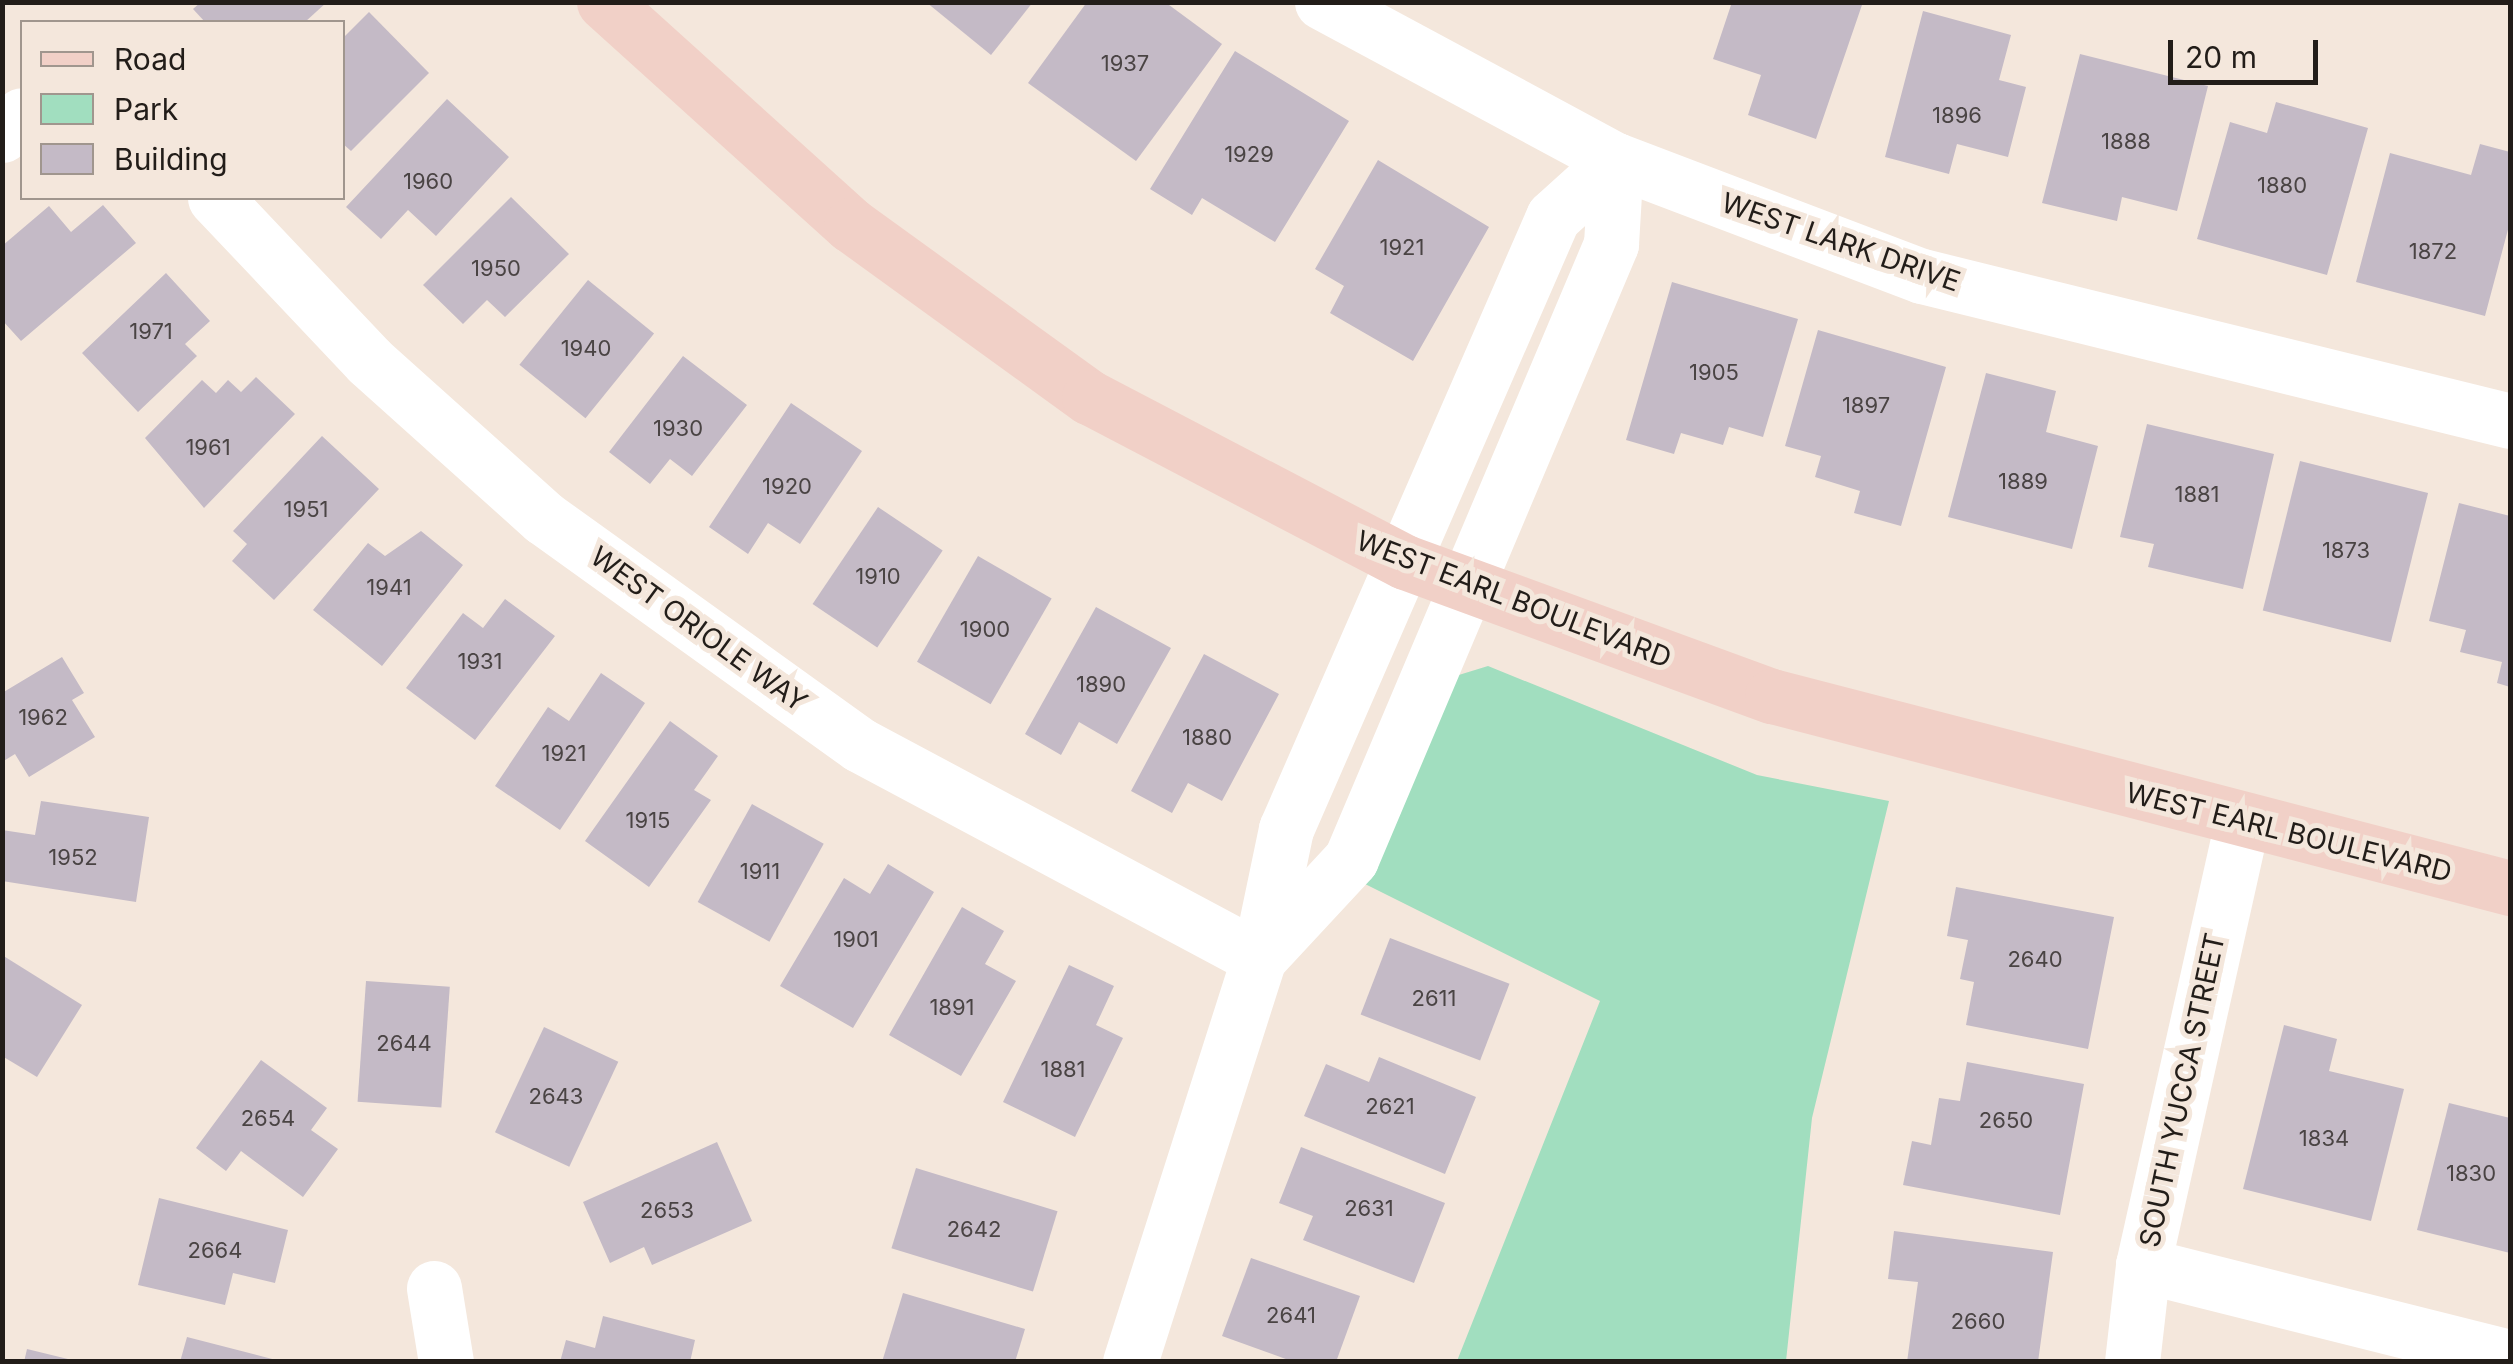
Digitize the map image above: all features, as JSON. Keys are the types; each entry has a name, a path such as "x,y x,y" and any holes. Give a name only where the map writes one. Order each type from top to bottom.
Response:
{"street":[{"name":"WEST EARL BOULEVARD","path":"604,2 851,225 1090,397 1405,562 1772,696 2510,888"},
{"name":"WEST LARK DRIVE","path":"1322,2 1616,160 1922,276 2510,421"},
{"path":"2,136 20,117"},
{"path":"1130,1362 1259,958 1286,829 1553,217 1616,160"},
{"path":"1259,958 1351,859 1611,244 1616,160"},
{"name":"WEST ORIOLE WAY","path":"217,200 370,362 560,529 860,745 1259,958"},
{"name":"SOUTH YUCCA STREET","path":"2132,1362 2144,1264 2242,820"},
{"path":"2144,1264 2510,1357"},
{"path":"434,1288 446,1362"}],"green space":[{"path":"1488,666 1757,775 1889,801 1812,1118 1786,1361 1457,1361 1600,1001 1357,880 1449,678"}],"building":[{"path":"201,2 327,2 307,20 203,20 193,9"},
{"path":"926,2 1033,2 991,55"},
{"path":"1087,2 1165,2 1222,44 1136,161 1028,83"},
{"path":"1732,2 1863,2 1816,139 1748,115 1761,75 1713,59"},
{"path":"1923,11 2011,35 1999,80 2026,87 2008,157 1957,144 1949,174 1885,157"},
{"path":"369,12 429,73 351,151 345,146 345,36"},
{"path":"1235,51 1349,121 1275,242 1202,198 1192,215 1150,189"},
{"path":"2080,54 2208,86 2177,211 2122,197 2117,221 2042,203"},
{"path":"447,99 509,157 436,236 408,210 381,239 346,207"},
{"path":"2276,102 2368,128 2327,275 2197,239 2230,122 2267,133"},
{"path":"2480,144 2510,152 2510,222 2485,316 2356,282 2390,153 2471,175"},
{"path":"1378,160 1489,227 1413,361 1330,313 1344,286 1315,269"},
{"path":"511,197 569,254 505,317 487,300 463,324 423,285"},
{"path":"103,205 136,243 21,341 2,320 2,246 49,206 71,232"},
{"path":"166,273 210,321 185,344 197,356 138,412 82,353"},
{"path":"588,280 654,333 585,418 519,365"},
{"path":"1672,282 1798,319 1763,437 1729,427 1723,445 1681,433 1674,454 1626,440"},
{"path":"1818,330 1946,367 1901,526 1854,513 1860,491 1815,477 1821,456 1785,446"},
{"path":"683,356 747,405 692,476 670,459 650,484 609,452"},
{"path":"1986,373 2056,391 2046,432 2098,446 2072,549 1948,517"},
{"path":"256,377 295,414 204,508 145,438 202,380 216,393 228,380 241,392"},
{"path":"791,403 862,451 800,544 768,523 748,554 709,527"},
{"path":"2147,424 2274,454 2243,589 2148,567 2154,544 2120,537"},
{"path":"322,436 379,489 274,600 232,561 247,544 233,531"},
{"path":"2300,461 2428,493 2391,642 2263,610"},
{"path":"2459,503 2510,516 2510,687 2497,683 2502,662 2460,652 2466,630 2429,621"},
{"path":"878,507 943,551 877,648 813,604"},
{"path":"421,531 463,565 382,666 313,610 368,543 385,556"},
{"path":"978,556 1052,598 991,704 917,662"},
{"path":"505,599 555,636 475,740 406,688 463,613 483,628"},
{"path":"1096,607 1171,648 1117,744 1079,722 1061,755 1025,734"},
{"path":"1204,654 1279,694 1222,801 1188,783 1172,813 1131,791"},
{"path":"62,657 84,693 72,700 95,737 29,777 15,754 2,762 2,693"},
{"path":"601,673 645,703 560,830 495,786 548,707 569,721"},
{"path":"670,721 718,756 694,790 711,800 649,887 585,841"},
{"path":"41,801 149,817 136,902 2,881 2,830 35,835"},
{"path":"752,804 824,844 769,942 698,902"},
{"path":"888,864 934,892 853,1028 780,986 844,878 870,894"},
{"path":"1956,887 2114,917 2088,1049 1966,1025 1974,982 1960,979 1968,940 1947,936"},
{"path":"962,907 1004,931 985,964 1016,981 961,1076 889,1035"},
{"path":"1390,938 1509,984 1480,1060 1361,1015"},
{"path":"2,955 82,1005 37,1077 2,1056"},
{"path":"1069,965 1114,986 1096,1025 1123,1038 1075,1137 1003,1102"},
{"path":"366,981 450,987 441,1108 358,1102"},
{"path":"2284,1025 2337,1039 2329,1071 2404,1089 2371,1221 2243,1189"},
{"path":"544,1027 618,1062 569,1167 495,1132"},
{"path":"1379,1057 1476,1097 1445,1174 1304,1116 1326,1064 1369,1082"},
{"path":"261,1060 327,1108 311,1130 338,1149 303,1197 241,1151 226,1171 196,1148"},
{"path":"1967,1062 2084,1084 2060,1215 1903,1185 1912,1141 1931,1145 1939,1098 1960,1101"},
{"path":"2449,1103 2510,1118 2510,1253 2417,1230"},
{"path":"717,1142 752,1221 652,1265 644,1247 610,1263 583,1202"},
{"path":"1301,1147 1445,1203 1414,1283 1303,1240 1313,1216 1279,1203"},
{"path":"916,1168 1058,1211 1033,1292 891,1248"},
{"path":"159,1198 288,1230 275,1283 233,1273 225,1305 138,1285"},
{"path":"1894,1231 2053,1252 2038,1362 1907,1362 1918,1282 1888,1279"},
{"path":"1251,1258 1360,1296 1336,1362 1294,1362 1222,1336"},
{"path":"903,1293 1025,1329 1015,1362 882,1362"},
{"path":"603,1316 695,1340 690,1362 560,1362 566,1340 595,1348"},
{"path":"187,1337 276,1360 276,1362 180,1362"},
{"path":"27,1349 72,1360 72,1362 24,1362"}]}
